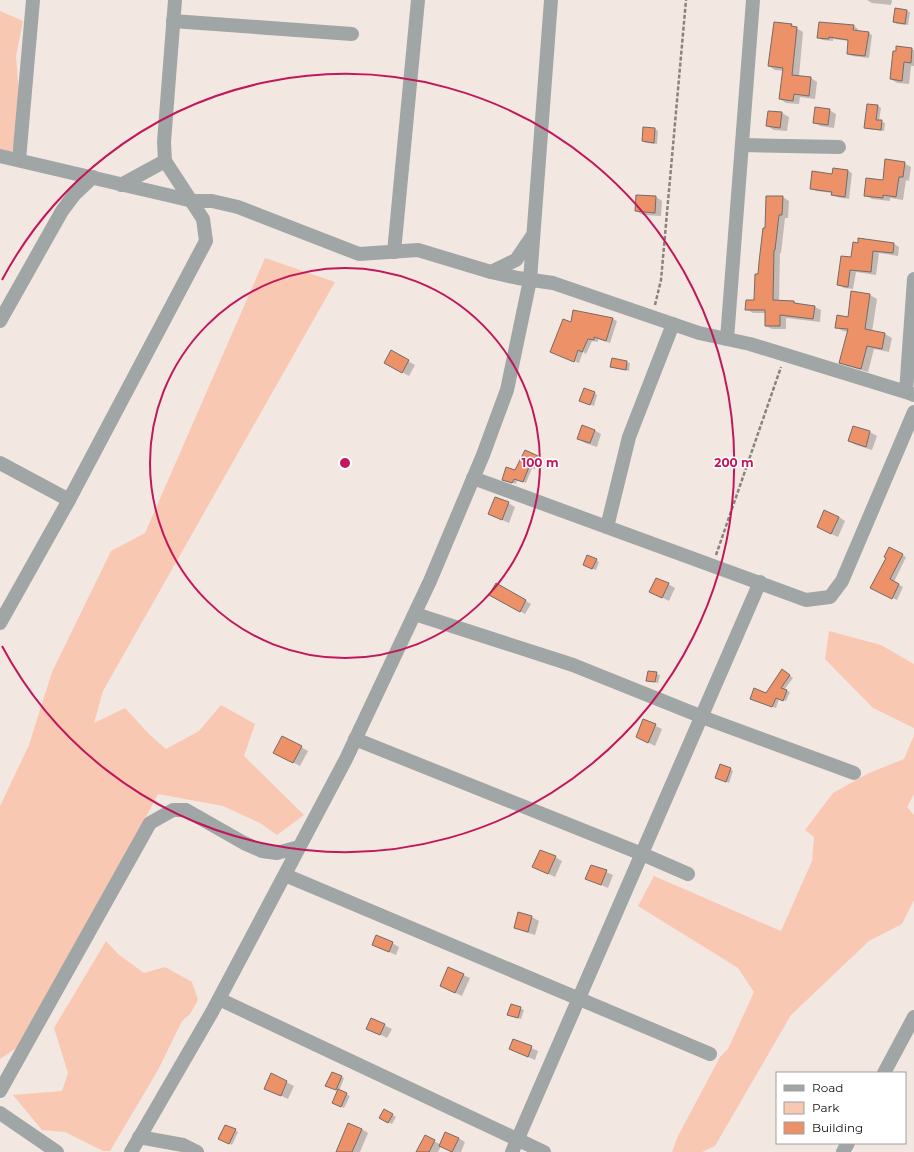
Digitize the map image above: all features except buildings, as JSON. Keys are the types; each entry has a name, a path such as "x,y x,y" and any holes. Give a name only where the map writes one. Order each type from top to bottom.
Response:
{"street":[{"path":"19,160 33,0"},
{"path":"0,622 69,500 206,241 203,219 165,161 164,142 175,0"},
{"path":"394,252 418,0"},
{"path":"131,1152 219,998 355,739 430,581 473,478 507,390 530,280 551,0"},
{"path":"727,339 753,0"},
{"path":"173,21 352,34"},
{"path":"742,145 839,147"},
{"path":"0,156 193,202 212,201 238,207 359,254 418,250 491,272 553,283 699,333 750,344 910,393 914,279"},
{"path":"121,184 165,161"},
{"path":"0,321 62,211 74,195 93,177"},
{"path":"491,272 516,260 533,235"},
{"path":"607,527 629,437 673,324"},
{"path":"473,478 806,600 830,597 842,581 914,412"},
{"path":"0,463 69,500"},
{"path":"515,1146 760,582"},
{"path":"415,614 573,665 702,717 854,773"},
{"path":"355,739 642,854 688,874"},
{"path":"0,1091 150,823 173,810 186,810 244,843 262,851 277,853 299,847"},
{"path":"285,874 710,1054"},
{"path":"219,998 515,1146 544,1152"},
{"path":"885,1072 914,1017"},
{"path":"0,1113 57,1152"},
{"path":"140,1137 183,1146 197,1152"}],"path":[{"path":"652,317 661,280 686,0"},
{"path":"713,565 785,355"}],"green space":[{"path":"0,11 23,21 16,56 21,120 12,152 0,154"},
{"path":"265,258 335,282 103,691 94,723 125,708 150,735 166,749 199,731 221,705 255,724 244,756 304,815 277,835 260,823 223,806 158,794 30,1039 0,1059 0,806 29,745 52,672 111,551 145,533"},
{"path":"829,631 881,645 914,664 914,728 873,708 825,659"},
{"path":"914,735 914,794 907,807 914,815 914,900 902,924 869,941 791,1015 715,1146 702,1152 672,1152 678,1136 720,1057 728,1049 754,992 738,968 638,906 654,876 781,931 812,861 814,837 805,830 833,793 869,773 904,759"},
{"path":"106,941 118,954 144,973 165,967 192,982 198,1000 190,1014 182,1021 158,1070 110,1151 103,1151 65,1132 42,1130 13,1095 62,1091 68,1073 54,1028"}]}
